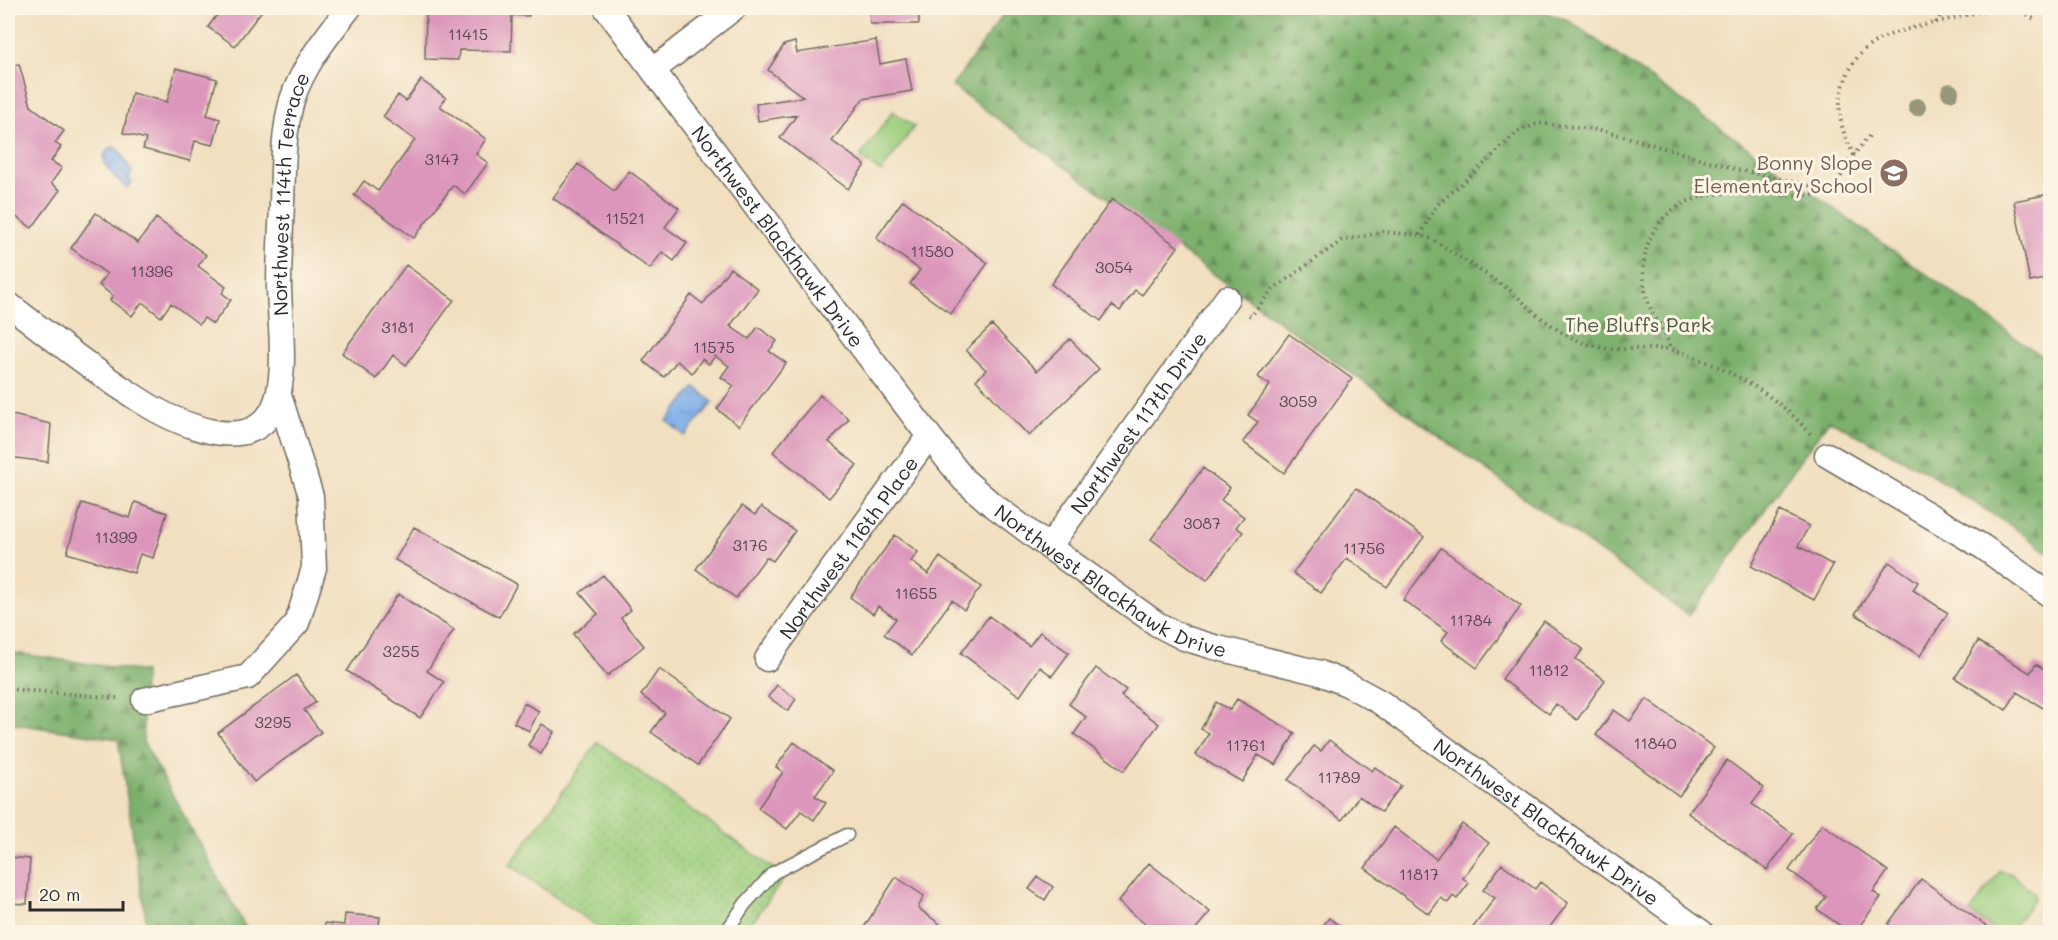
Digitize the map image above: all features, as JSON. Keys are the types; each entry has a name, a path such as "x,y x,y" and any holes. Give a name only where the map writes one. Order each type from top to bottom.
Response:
{"street":[{"name":"Northwest 114th Terrace","path":"144,700 248,677 297,623 314,568 310,496 279,395 282,344 279,284 285,137 293,99 307,68 322,43 349,8"},
{"name":"Northwest Blackhawk Drive","path":"606,8 929,436 964,480 989,502 1157,624 1184,638 1320,673 1347,684 1380,702 1701,933"},
{"path":"653,70 734,8"},
{"name":"Northwest 117th Drive","path":"1049,547 1227,298"},
{"name":"Northwest 114th Terrace","path":"8,304 132,396 170,416 201,428 225,434 246,433 260,426 270,414 279,395"},
{"name":"Northwest 116th Place","path":"766,659 929,436"},
{"path":"1827,455 1983,547 2050,595"}],"lane":[{"path":"726,933 745,904 774,873 847,835"}],"path":[{"path":"1936,23 1944,8"},
{"path":"1854,154 1847,142 1839,115 1839,99 1849,68 1859,55 1874,42 1891,33 1995,8"},
{"path":"2017,8 2034,19"},
{"path":"1420,235 1436,206 1484,165 1517,132 1538,123 1592,129 1739,170 1831,190"},
{"path":"1671,349 1646,297 1643,280 1647,245 1662,220 1690,200 1704,195 1737,193 1816,195 1831,190 1854,154 1870,135"},
{"path":"1227,298 1251,316 1272,290 1341,241 1382,232 1420,235 1432,239 1467,261 1511,291 1540,317 1564,334 1586,344 1606,349 1671,349 1703,359 1751,384 1777,402 1802,425 1827,455"},
{"path":"8,689 144,700"}],"green space":[{"name":"The Bluffs Park","path":"1008,8 1531,8 1568,20 2050,362 2050,554 2019,531 1925,471 1829,420 1689,616 952,86"},
{"path":"893,111 914,127 881,172 860,157"},
{"path":"8,652 144,672 143,741 248,932 148,932 118,739 8,723"},
{"path":"598,742 785,877 745,932 605,932 510,865"},
{"path":"2000,871 2010,873 2034,893 2034,899 2009,932 1997,932 1970,912"}],"water":[{"path":"113,147 119,149 132,172 129,178 132,183 126,188 112,174 105,162 104,157"},
{"path":"695,387 713,402 685,436 667,421"}],"building":[{"path":"222,8 264,8 235,46 208,27"},
{"path":"426,8 530,8 529,16 512,15 511,51 459,50 458,60 425,59"},
{"path":"869,8 919,8 919,24 870,24"},
{"path":"876,40 880,64 906,59 912,91 863,99 832,141 865,165 848,189 780,138 797,115 758,121 756,104 803,97 768,70 784,45 795,42 797,53"},
{"path":"19,64 31,106 64,131 55,143 61,147 51,161 62,168 51,183 60,190 32,228 8,211 8,67"},
{"path":"176,68 217,79 207,115 220,119 213,145 195,141 190,161 143,149 146,139 123,133 132,93 167,102"},
{"path":"421,80 446,98 440,106 486,139 476,154 488,163 465,194 453,185 414,238 354,195 364,181 378,191 415,140 383,117 398,95 406,101"},
{"path":"578,164 614,191 629,171 679,208 665,227 687,243 674,261 662,252 650,269 553,198"},
{"path":"2050,194 2050,278 2030,282 2014,201"},
{"path":"1112,199 1178,247 1142,295 1135,290 1120,311 1112,305 1101,321 1051,284"},
{"path":"903,200 988,263 951,314 910,284 920,270 876,238"},
{"path":"96,213 138,243 156,218 206,255 198,266 226,287 222,293 231,300 213,324 204,318 199,324 171,303 161,317 142,302 132,316 110,300 113,296 99,285 107,274 71,248"},
{"path":"406,265 454,300 406,365 393,355 376,379 342,353"},
{"path":"730,268 758,289 730,326 749,339 758,327 777,341 769,351 786,363 739,426 717,409 734,386 721,377 729,366 715,356 709,364 702,359 692,373 677,361 664,377 643,361 691,295 703,304"},
{"path":"992,325 1037,371 1070,339 1099,369 1029,436 976,380 986,370 966,350"},
{"path":"1289,334 1352,379 1284,473 1243,442 1258,422 1248,415 1270,385 1258,377"},
{"path":"820,395 849,419 829,442 857,465 829,498 773,452"},
{"path":"8,414 51,424 48,462 8,457"},
{"path":"1203,468 1230,488 1221,500 1244,517 1236,527 1243,532 1207,580 1151,539"},
{"path":"1356,488 1424,537 1387,587 1347,558 1321,593 1293,573"},
{"path":"135,502 167,513 153,558 140,554 134,573 67,553 82,503 130,518"},
{"path":"742,506 755,515 761,507 795,531 773,561 766,557 736,598 696,569"},
{"path":"1780,511 1809,526 1798,546 1833,565 1814,600 1751,566"},
{"path":"414,527 517,584 499,617 395,560"},
{"path":"895,535 918,552 911,561 928,574 940,557 981,587 964,610 952,600 912,655 884,634 896,619 878,606 873,614 850,597"},
{"path":"1441,548 1521,606 1477,668 1441,641 1448,632 1403,600"},
{"path":"1889,562 1918,582 1913,590 1948,613 1920,656 1855,614"},
{"path":"603,575 631,610 621,618 644,646 607,676 573,634 598,614 580,593"},
{"path":"398,594 454,630 427,671 444,682 420,718 347,671"},
{"path":"989,616 1029,646 1040,632 1069,653 1052,676 1040,667 1020,696 961,653"},
{"path":"1544,621 1583,649 1576,659 1605,680 1577,720 1556,704 1549,714 1502,679"},
{"path":"1978,641 2030,673 2036,664 2050,673 2050,695 2043,708 2017,692 2006,710 1955,678"},
{"path":"1096,668 1126,690 1121,696 1159,724 1124,771 1074,734 1086,717 1069,704"},
{"path":"659,669 730,719 698,765 651,732 665,713 641,695"},
{"path":"296,675 316,702 304,710 321,732 254,782 218,733"},
{"path":"777,685 796,699 788,711 768,697"},
{"path":"1237,699 1295,733 1276,765 1258,755 1242,782 1196,755 1209,733 1201,729 1216,702 1230,710"},
{"path":"1647,699 1714,748 1679,796 1596,735 1614,710 1630,721"},
{"path":"524,703 539,711 529,731 514,723"},
{"path":"542,724 554,732 541,754 528,745"},
{"path":"1329,740 1372,771 1375,767 1401,786 1381,812 1359,796 1342,820 1288,780 1314,746 1321,751"},
{"path":"794,742 833,771 815,796 826,803 814,820 801,811 787,829 758,808 783,772 776,767"},
{"path":"1727,760 1764,788 1752,804 1793,834 1767,870 1688,813"},
{"path":"1462,824 1489,843 1463,878 1469,883 1457,899 1453,896 1448,903 1441,898 1429,914 1365,868 1394,827 1436,859"},
{"path":"1822,824 1888,871 1873,892 1881,897 1855,932 1849,932 1817,909 1826,897 1789,870"},
{"path":"8,857 30,859 27,904 8,903"},
{"path":"1149,863 1210,912 1193,932 1155,932 1118,902"},
{"path":"1502,864 1535,889 1540,882 1568,903 1546,932 1474,932 1471,930 1495,898 1483,890"},
{"path":"896,877 924,896 918,908 941,925 936,932 861,932"},
{"path":"1038,877 1053,887 1045,900 1029,889"},
{"path":"1921,879 1995,932 1900,932 1888,924"},
{"path":"345,914 380,917 378,932 324,932 325,923 344,925"},
{"path":"1329,918 1348,932 1318,932"}],"place":[{"name":"Bonny Slope Elementary School","path":"1894,173"}]}
